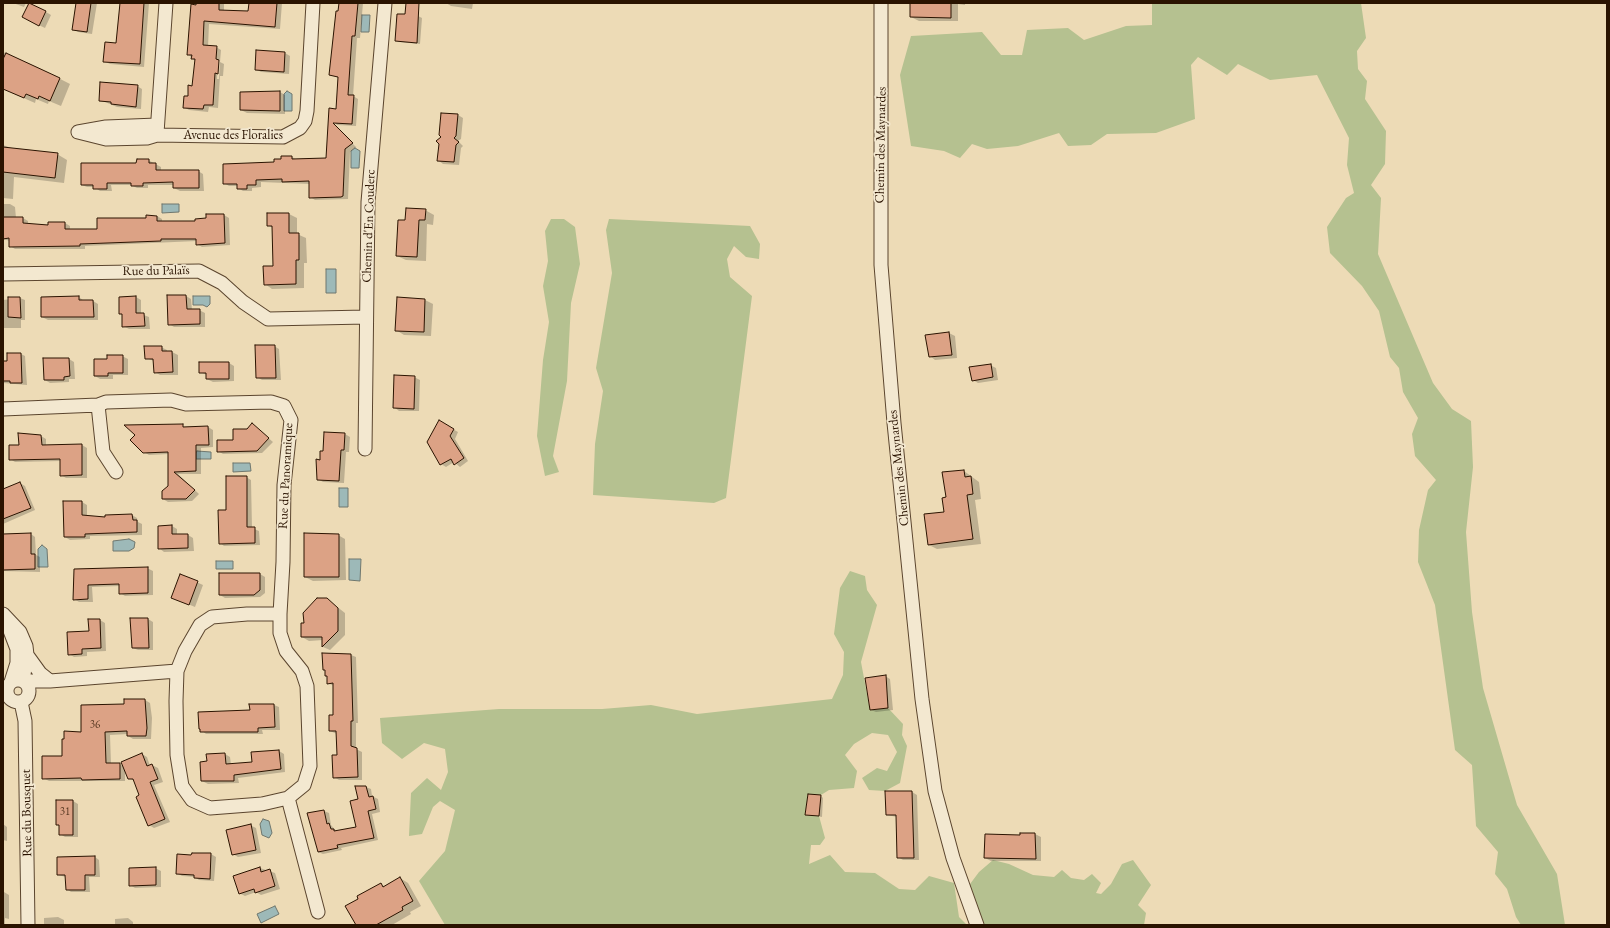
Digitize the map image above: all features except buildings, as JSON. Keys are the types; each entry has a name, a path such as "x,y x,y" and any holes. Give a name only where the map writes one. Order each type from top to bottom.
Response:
{"street":[{"name":"Avenue des Floralies","path":"166,3 157,130 283,137 300,128 305,121 307,111 313,3"},
{"name":"Chemin d'En Couderc","path":"365,449 368,202 385,3"},
{"name":"Chemin des Maynardes","path":"881,3 881,265 894,423 922,699 938,804 952,858 977,925"},
{"name":"Rue du Palaïs","path":"3,274 199,270 222,283 243,302 268,319 366,317"},
{"name":"Rue du Panoramique","path":"3,409 98,405 106,402 170,400 186,404 271,402 284,406 291,420 284,485 280,633 286,651 302,672 307,686 310,766 304,785 288,798 262,804 210,808 192,800 182,786 177,755 177,671 185,651 200,625 212,617 247,614 280,614"},
{"path":"98,405 103,452 116,472"},
{"path":"4,615 20,632 28,655 40,673 50,681"},
{"path":"4,615 17,649 17,663 10,698 15,702 25,698 50,681"},
{"path":"11,687 28,655"},
{"path":"11,687 50,681 177,671"},
{"name":"Rue du Bousquet","path":"11,687 28,684 25,698 28,925"},
{"path":"288,798 318,912"}],"green space":[{"path":"1152,3 1361,3 1366,38 1357,51 1358,69 1367,81 1365,99 1386,131 1385,164 1371,185 1381,198 1378,254 1433,383 1452,409 1471,421 1473,467 1466,532 1472,612 1483,688 1517,805 1557,874 1565,925 1521,925 1516,917 1507,889 1495,874 1498,852 1476,826 1472,765 1455,750 1435,605 1418,562 1419,530 1428,490 1436,480 1415,456 1412,434 1418,418 1403,392 1399,368 1390,357 1379,311 1362,286 1330,253 1327,227 1346,198 1354,193 1347,165 1349,138 1317,75 1270,80 1238,64 1227,75 1198,57 1191,65 1195,119 1156,133 1107,134 1091,145 1068,146 1059,133 1018,146 987,149 972,144 960,158 944,151 911,146 900,75 911,36 982,32 1001,55 1022,55 1027,30 1068,28 1084,40 1126,26 1152,25"},
{"path":"551,219 564,219 575,227 580,264 571,303 567,381 553,456 559,472 545,476 537,436 543,360 549,322 543,286 548,261 545,231"},
{"path":"609,219 750,226 760,244 759,259 746,257 734,246 727,259 730,277 752,296 726,498 714,503 593,495 595,444 603,391 596,368 612,273 606,230"},
{"path":"850,571 865,576 867,590 877,605 861,662 870,710 888,708 903,724 902,735 907,746 900,783 885,791 869,790 862,778 877,768 887,771 897,752 888,735 872,733 854,744 845,755 857,771 854,788 829,790 821,795 808,795 805,815 819,816 825,838 820,845 811,845 809,864 830,855 845,872 875,873 899,889 915,890 929,876 954,883 959,917 967,925 445,925 419,881 445,851 455,810 440,801 433,807 422,834 409,836 411,793 427,778 441,790 448,772 445,749 424,743 402,759 382,743 380,718 499,709 602,709 651,705 697,714 832,699 843,675 844,652 834,634 840,588"},
{"path":"993,860 1009,864 1033,875 1054,877 1062,870 1071,878 1084,880 1092,874 1101,883 1096,893 1101,894 1111,884 1122,864 1133,860 1151,885 1138,905 1146,913 1144,925 983,925 970,884 979,872"}],"water":[{"path":"362,15 370,15 369,32 361,32"},
{"path":"287,91 292,94 292,111 284,111 284,94"},
{"path":"355,148 360,151 359,168 351,168 351,151"},
{"path":"162,204 179,204 179,212 162,213"},
{"path":"326,269 336,269 336,293 326,293"},
{"path":"193,296 210,296 210,304 207,307 203,305 193,305"},
{"path":"197,451 211,452 211,459 196,459"},
{"path":"233,463 250,463 251,471 233,472"},
{"path":"339,488 348,488 348,507 339,507"},
{"path":"129,539 135,542 134,548 129,551 113,551 113,541"},
{"path":"42,545 47,549 48,567 38,567 38,549"},
{"path":"349,559 361,559 360,581 349,580"},
{"path":"216,561 233,561 233,569 216,569"},
{"path":"263,819 269,821 272,833 269,838 262,835 260,824"},
{"path":"275,906 279,914 261,923 257,914"}]}
